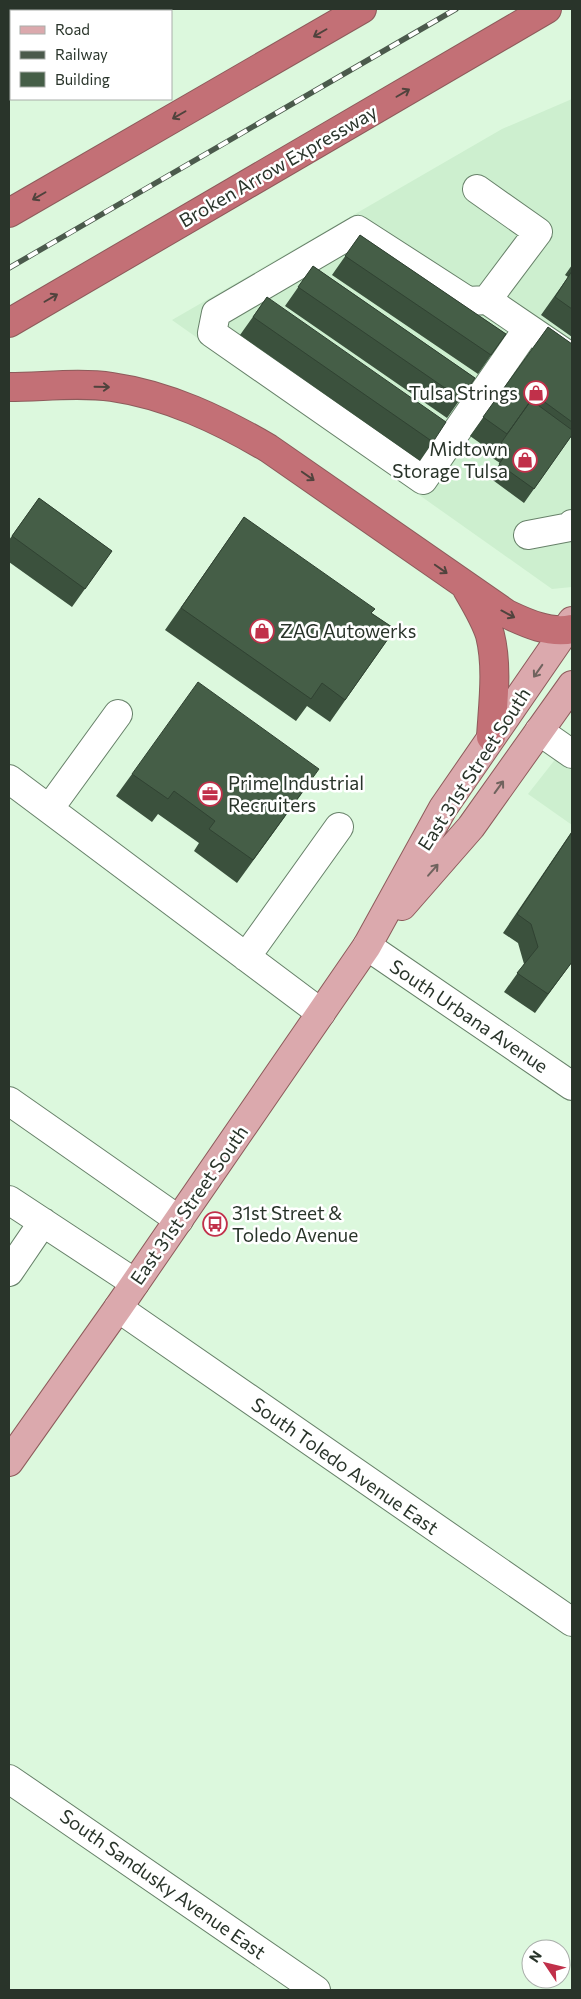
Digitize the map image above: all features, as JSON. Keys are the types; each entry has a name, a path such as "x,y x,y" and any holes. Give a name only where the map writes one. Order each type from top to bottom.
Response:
{"highway":[{"path":"9,213 362,9"},
{"name":"Broken Arrow Expressway","path":"9,323 547,9"},
{"path":"9,387 111,387 148,395 191,409 232,427 268,448 507,614 532,625 570,627"},
{"path":"467,588 489,634 491,644 493,681 491,737"}],"main road":[{"name":"East 31st Street South","path":"9,1462 118,1308 367,946 443,808 570,627"},
{"name":"East 31st Street South","path":"367,946 471,827 572,685"}],"street":[{"path":"477,188 538,232 487,300"},
{"path":"528,328 483,394 444,431 423,480 212,333 216,313 358,230 468,301 487,300 572,358"},
{"path":"300,264 324,281"},
{"path":"248,294 272,312"},
{"path":"459,377 483,394"},
{"path":"528,535 570,527 572,524"},
{"path":"49,809 118,714"},
{"path":"539,731 572,754"},
{"path":"9,778 321,1013"},
{"path":"246,957 338,827"},
{"name":"South Urbana Avenue","path":"367,946 572,1086"},
{"path":"9,1101 179,1220"},
{"path":"9,1200 135,1282"},
{"path":"9,1272 43,1222"},
{"name":"South Toledo Avenue East","path":"118,1308 572,1622"},
{"name":"South Sandusky Avenue East","path":"9,1779 316,1990"}],"shaded area":[{"path":"572,99 572,587 552,589 172,320 502,129"},
{"path":"572,738 572,825 528,794"}],"building":[{"path":"360,235 506,334 491,355 345,256"},
{"path":"313,266 475,378 461,399 298,287"},
{"path":"572,271 572,309 555,297"},
{"path":"267,297 446,422 433,442 253,317"},
{"name":"Tulsa Strings","path":"548,327 572,344 572,422 535,395 507,434 483,417"},
{"name":"Midtown Storage Tulsa","path":"531,400 572,430 572,435 534,489 499,464 510,449 501,443"},
{"path":"39,498 112,551 85,589 12,536"},
{"name":"ZAG Autowerks","path":"244,517 375,609 371,613 395,629 345,700 322,683 311,699 181,608"},
{"name":"Prime Industrial Recruiters","path":"198,682 319,769 253,860 209,829 215,821 174,791 168,799 132,774"},
{"path":"572,832 572,962 548,994 517,973 538,947 531,924 517,914"}],"railway":[{"path":"9,268 456,9"}],"place":[{"name":"Tulsa Strings","path":"536,393"},
{"name":"Midtown Storage Tulsa","path":"525,460"},
{"name":"ZAG Autowerks","path":"262,631"},
{"name":"Prime Industrial Recruiters","path":"210,794"},
{"name":"31st Street & Toledo Avenue","path":"215,1224"}]}
